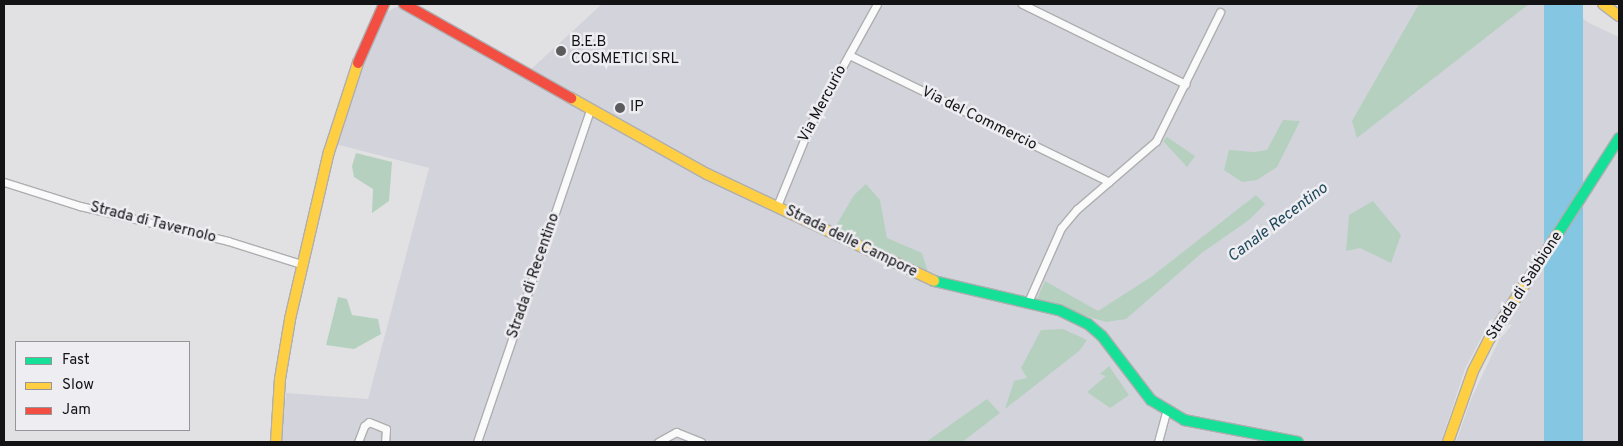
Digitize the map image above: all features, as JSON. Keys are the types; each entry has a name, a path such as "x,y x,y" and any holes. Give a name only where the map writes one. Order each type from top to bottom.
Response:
{"street":[{"path":"276,442 280,378 302,264 346,92 365,41 384,4"},
{"name":"Strada delle Campore","path":"404,4 707,174 947,286 1060,310 1088,324 1102,336 1151,400 1166,412 1184,420 1298,442"},
{"name":"Via Mercurio","path":"777,206 810,126 877,4"},
{"path":"1022,4 1185,84"},
{"path":"1038,12 1042,4"},
{"path":"1603,4 1619,16"},
{"path":"1028,302 1061,228 1109,182 1156,141 1220,12"},
{"name":"Via del Commercio","path":"849,55 1109,182"},
{"name":"Strada di Recentino","path":"477,442 590,110"},
{"name":"Strada di Sabbione","path":"1448,442 1473,371 1490,338 1619,138"},
{"name":"Strada di Tavernolo","path":"4,182 80,206 228,241 302,264"},
{"path":"1158,442 1166,412"},
{"path":"358,442 364,426 369,422 386,429 384,442"},
{"path":"658,442 676,432 701,442"}],"shaded area":[{"path":"602,4 1562,4 1589,23 1619,37 1619,442 1456,442 1471,399 1499,340 1512,325 1491,319 1465,369 1441,442 281,442 286,393 368,399 429,168 335,144 380,16 398,6 528,72"}],"green space":[{"path":"1419,4 1529,4 1357,138 1352,121"},
{"path":"1283,120 1300,121 1277,167 1257,180 1242,182 1224,170 1229,150 1254,152 1267,150"},
{"path":"1167,137 1195,156 1187,167 1163,141"},
{"path":"356,153 392,162 389,201 372,213 373,189 354,177 352,166"},
{"path":"866,184 880,200 887,238 922,253 928,272 834,229 854,195"},
{"path":"1256,195 1265,204 1249,220 1203,252 1126,319 1106,322 1036,301 1045,281 1098,311 1151,277"},
{"path":"1373,201 1401,235 1391,263 1360,248 1346,251 1349,215"},
{"path":"338,297 347,299 352,315 378,319 381,334 354,349 326,345"},
{"path":"1063,329 1087,340 1079,351 1005,409 1014,381 1027,378 1021,368 1041,330"},
{"path":"1109,366 1129,395 1110,408 1087,392 1106,376 1100,374"},
{"path":"987,399 1000,413 962,442 926,442"}],"water":[{"path":"1544,4 1583,4 1583,442 1544,442"}],"traffic: fast":[{"path":"1557,235 1619,138"},
{"path":"934,281 1059,310 1088,324 1102,336 1151,400 1184,420 1298,442"}],"traffic: slow":[{"path":"1603,4 1619,16"},
{"path":"276,442 280,379 290,319 329,152 358,63"},
{"path":"571,98 707,174 934,281"},
{"path":"1448,442 1473,371 1490,338 1557,235"}],"traffic: jam":[{"path":"358,63 384,4"},
{"path":"404,4 571,98"}],"place":[{"name":"B.E.B COSMETICI SRL","path":"561,51"},
{"name":"IP","path":"620,108"}],"water label":[{"name":"Canale Recentino","path":"1278,223"}]}
